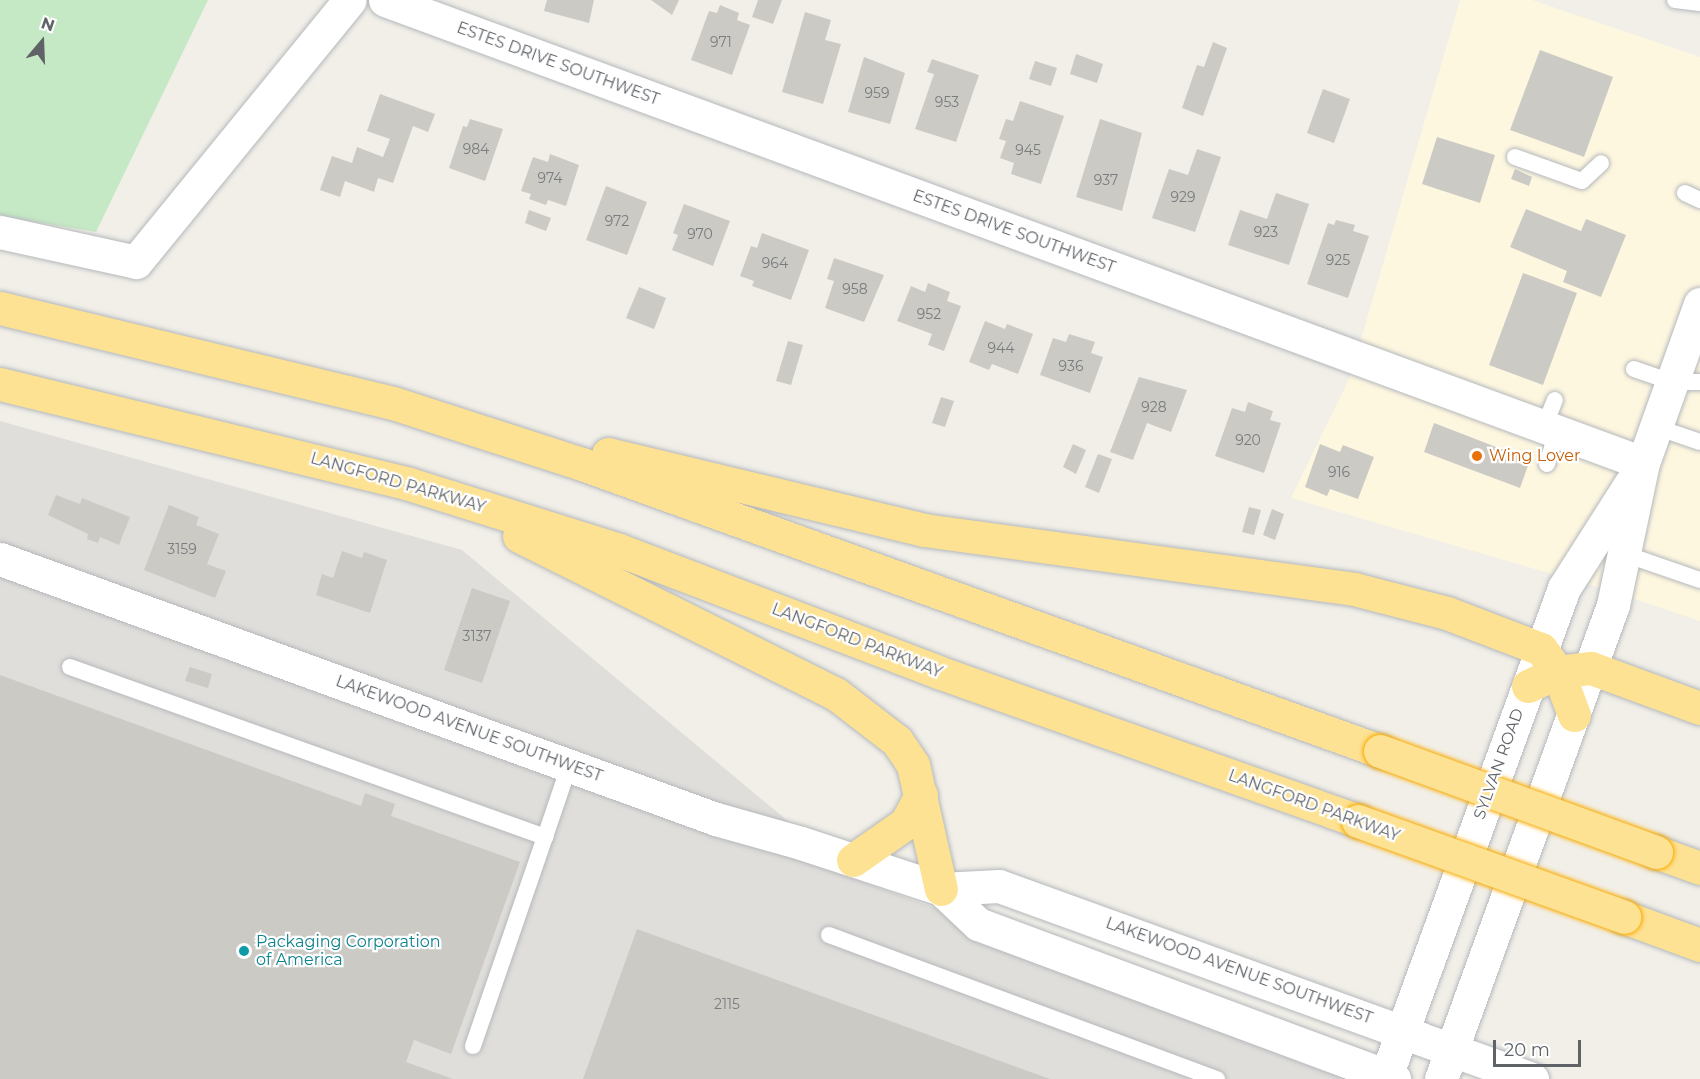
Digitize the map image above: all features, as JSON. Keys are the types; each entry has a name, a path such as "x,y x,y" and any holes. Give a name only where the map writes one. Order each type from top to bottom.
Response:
{"highway":[{"path":"0,308 924,530 1354,589 1447,613 1549,660 1591,668 1700,708"},
{"name":"LANGFORD PARKWAY","path":"0,384 409,484 619,550 938,672 1700,945"},
{"path":"393,403 582,464 1700,868"},
{"path":"409,484 836,694 897,741 913,765 941,890"},
{"path":"1549,660 1574,715"},
{"path":"853,860 906,823 921,795"}],"street":[{"path":"0,232 136,262 350,0"},
{"name":"ESTES DRIVE SOUTHWEST","path":"385,0 1552,419 1643,463"},
{"name":"SYLVAN ROAD","path":"1446,1065 1613,605 1609,549 1656,427 1686,382 1700,304"},
{"name":"SYLVAN ROAD","path":"1388,1078 1401,1030 1528,686 1549,660 1564,588 1609,549"},
{"name":"LAKEWOOD AVENUE SOUTHWEST","path":"0,559 716,819 853,860 941,890 999,886 1401,1030 1446,1065 1532,1079"},
{"name":"LAKEWOOD AVENUE SOUTHWEST","path":"941,890 978,924 1388,1078"}],"lane":[{"path":"1676,0 1700,3"},
{"path":"1515,157 1582,181 1601,163"},
{"path":"1634,369 1686,382"},
{"path":"1546,464 1552,419"},
{"path":"1656,427 1700,442"},
{"path":"1609,549 1700,580"},
{"path":"70,667 545,837"},
{"path":"473,1046 569,766"},
{"path":"829,935 1217,1079"}],"shaded area":[{"path":"1460,0 1532,0 1700,57 1700,621 1611,591 1291,498 1350,377"},
{"path":"0,421 462,550 860,881 1408,1079 0,1079"}],"green space":[{"path":"0,0 208,0 96,232 0,216"}],"building":[{"path":"547,0 594,0 589,23 544,11"},
{"path":"651,0 679,0 672,15"},
{"path":"758,0 782,0 773,24 752,17"},
{"path":"720,5 739,13 737,20 750,25 732,75 691,60 709,11 717,13"},
{"path":"805,12 831,20 825,40 841,44 823,104 782,92"},
{"path":"1213,42 1227,48 1203,116 1182,108 1197,65 1204,67"},
{"path":"1540,50 1613,77 1584,157 1510,130"},
{"path":"1076,54 1103,64 1097,83 1070,74"},
{"path":"864,57 905,73 890,124 848,112"},
{"path":"932,59 979,75 956,142 915,129 934,74 927,72"},
{"path":"1035,61 1057,68 1051,86 1029,79"},
{"path":"1323,89 1350,99 1334,143 1307,133"},
{"path":"380,94 435,114 428,132 413,126 393,183 378,178 374,192 345,181 340,197 320,190 332,156 352,163 357,147 383,157 390,139 367,131"},
{"path":"1020,101 1064,116 1041,184 1011,174 1014,163 1000,158 1006,141 999,139 1006,119 1013,121"},
{"path":"470,119 503,129 485,181 449,168 463,126 467,127"},
{"path":"1100,119 1142,133 1122,211 1076,197"},
{"path":"1437,137 1495,155 1480,203 1422,184"},
{"path":"1197,149 1221,157 1195,232 1152,218 1169,169 1188,175"},
{"path":"550,154 579,165 566,206 548,200 546,205 529,199 531,194 521,191 533,157 548,162"},
{"path":"1515,169 1532,177 1529,186 1511,179"},
{"path":"606,186 647,202 627,255 586,240"},
{"path":"1276,193 1309,204 1289,265 1228,245 1240,210 1267,219"},
{"path":"684,204 730,221 713,266 672,250 678,235 673,233"},
{"path":"1526,209 1581,231 1586,219 1626,235 1601,297 1563,282 1567,271 1510,247"},
{"path":"529,210 551,218 546,231 525,223"},
{"path":"1336,220 1355,225 1353,231 1369,236 1348,298 1307,284 1328,223 1334,225"},
{"path":"762,233 809,250 791,300 752,286 754,281 740,276 751,246 757,248"},
{"path":"834,258 884,275 864,322 825,308 834,281 827,279"},
{"path":"1523,273 1577,293 1543,385 1489,365"},
{"path":"928,283 950,292 947,301 961,306 944,351 928,345 932,334 897,321 911,286 925,292"},
{"path":"639,287 666,298 654,329 626,318"},
{"path":"985,321 1005,329 1007,324 1033,334 1018,374 992,364 989,370 969,362"},
{"path":"1069,334 1095,342 1091,353 1103,357 1090,393 1040,375 1053,338 1066,342"},
{"path":"788,341 803,345 791,385 776,381"},
{"path":"1139,377 1187,390 1171,432 1147,423 1133,460 1110,452"},
{"path":"941,397 954,401 945,427 932,423"},
{"path":"1248,402 1273,411 1270,420 1281,423 1264,473 1215,456 1232,408 1245,412"},
{"name":"Wing Lover","path":"1434,423 1530,460 1520,488 1424,452"},
{"path":"1073,444 1086,450 1076,474 1063,467"},
{"path":"1320,444 1340,452 1343,445 1374,457 1358,499 1330,489 1327,496 1305,487"},
{"path":"1098,454 1112,459 1099,493 1085,487"},
{"path":"56,495 80,504 82,498 130,517 119,545 100,537 98,543 87,539 88,534 48,515"},
{"path":"169,505 199,517 196,525 219,534 207,564 226,571 215,598 144,570"},
{"path":"1249,507 1261,510 1254,535 1242,532"},
{"path":"1272,509 1284,514 1275,540 1263,535"},
{"path":"342,551 362,558 364,552 387,560 370,613 316,595 322,574 333,578"},
{"path":"472,588 510,601 482,683 444,670"},
{"path":"190,667 212,674 208,688 185,681"},
{"name":"Packaging Corporation of America","path":"0,675 361,806 365,793 395,804 391,816 520,862 451,1054 414,1040 406,1062 453,1079 0,1079"},
{"path":"637,929 1050,1079 583,1079"}],"place":[{"name":"Wing Lover","path":"1477,456"},
{"name":"Packaging Corporation of America","path":"244,951"}]}
